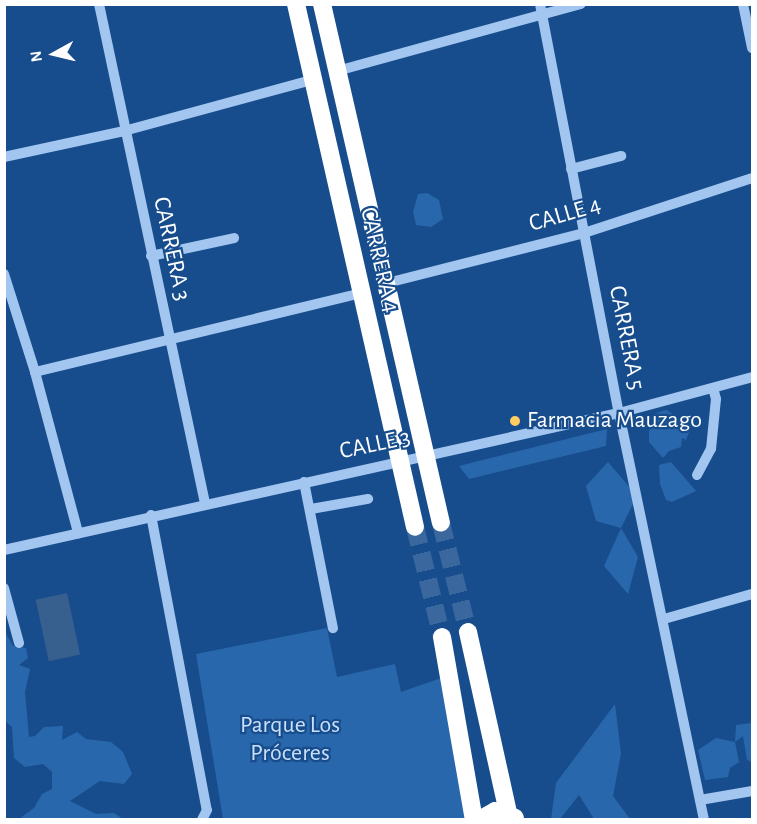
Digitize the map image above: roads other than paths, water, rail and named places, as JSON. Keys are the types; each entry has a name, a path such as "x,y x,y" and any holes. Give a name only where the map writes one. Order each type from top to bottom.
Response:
{"highway":[{"name":"CARRERA 4","path":"296,4 415,527"},
{"name":"CARRERA 4","path":"322,4 441,523"},
{"path":"468,632 512,816 495,811 478,819"},
{"path":"442,637 474,819"}],"street":[{"name":"CARRERA 3","path":"99,4 124,131 205,502"},
{"path":"337,71 541,10 581,4"},
{"path":"743,4 753,48"},
{"name":"CARRERA 5","path":"541,10 619,413 664,619 704,819"},
{"path":"4,157 124,131 312,80"},
{"path":"571,169 621,156"},
{"name":"CALLE 4","path":"387,283 584,233 753,178"},
{"path":"151,256 234,238"},
{"path":"4,274 35,372 78,533"},
{"path":"35,372 362,293"},
{"name":"CALLE 3","path":"4,550 205,502 619,413 753,377"},
{"path":"698,475 711,449 716,399 713,388"},
{"path":"304,482 333,628"},
{"path":"311,509 368,499"},
{"path":"151,515 207,810 202,819"},
{"path":"4,588 19,643"},
{"path":"664,619 753,594"},
{"path":"700,800 753,790"}],"tunnel":[{"path":"441,523 468,632"},
{"path":"415,527 442,637"}],"place":[{"name":"Farmacia Mauzago","path":"515,421"}],"park label":[{"name":"Parque Los Próceres","path":"290,740"}]}
